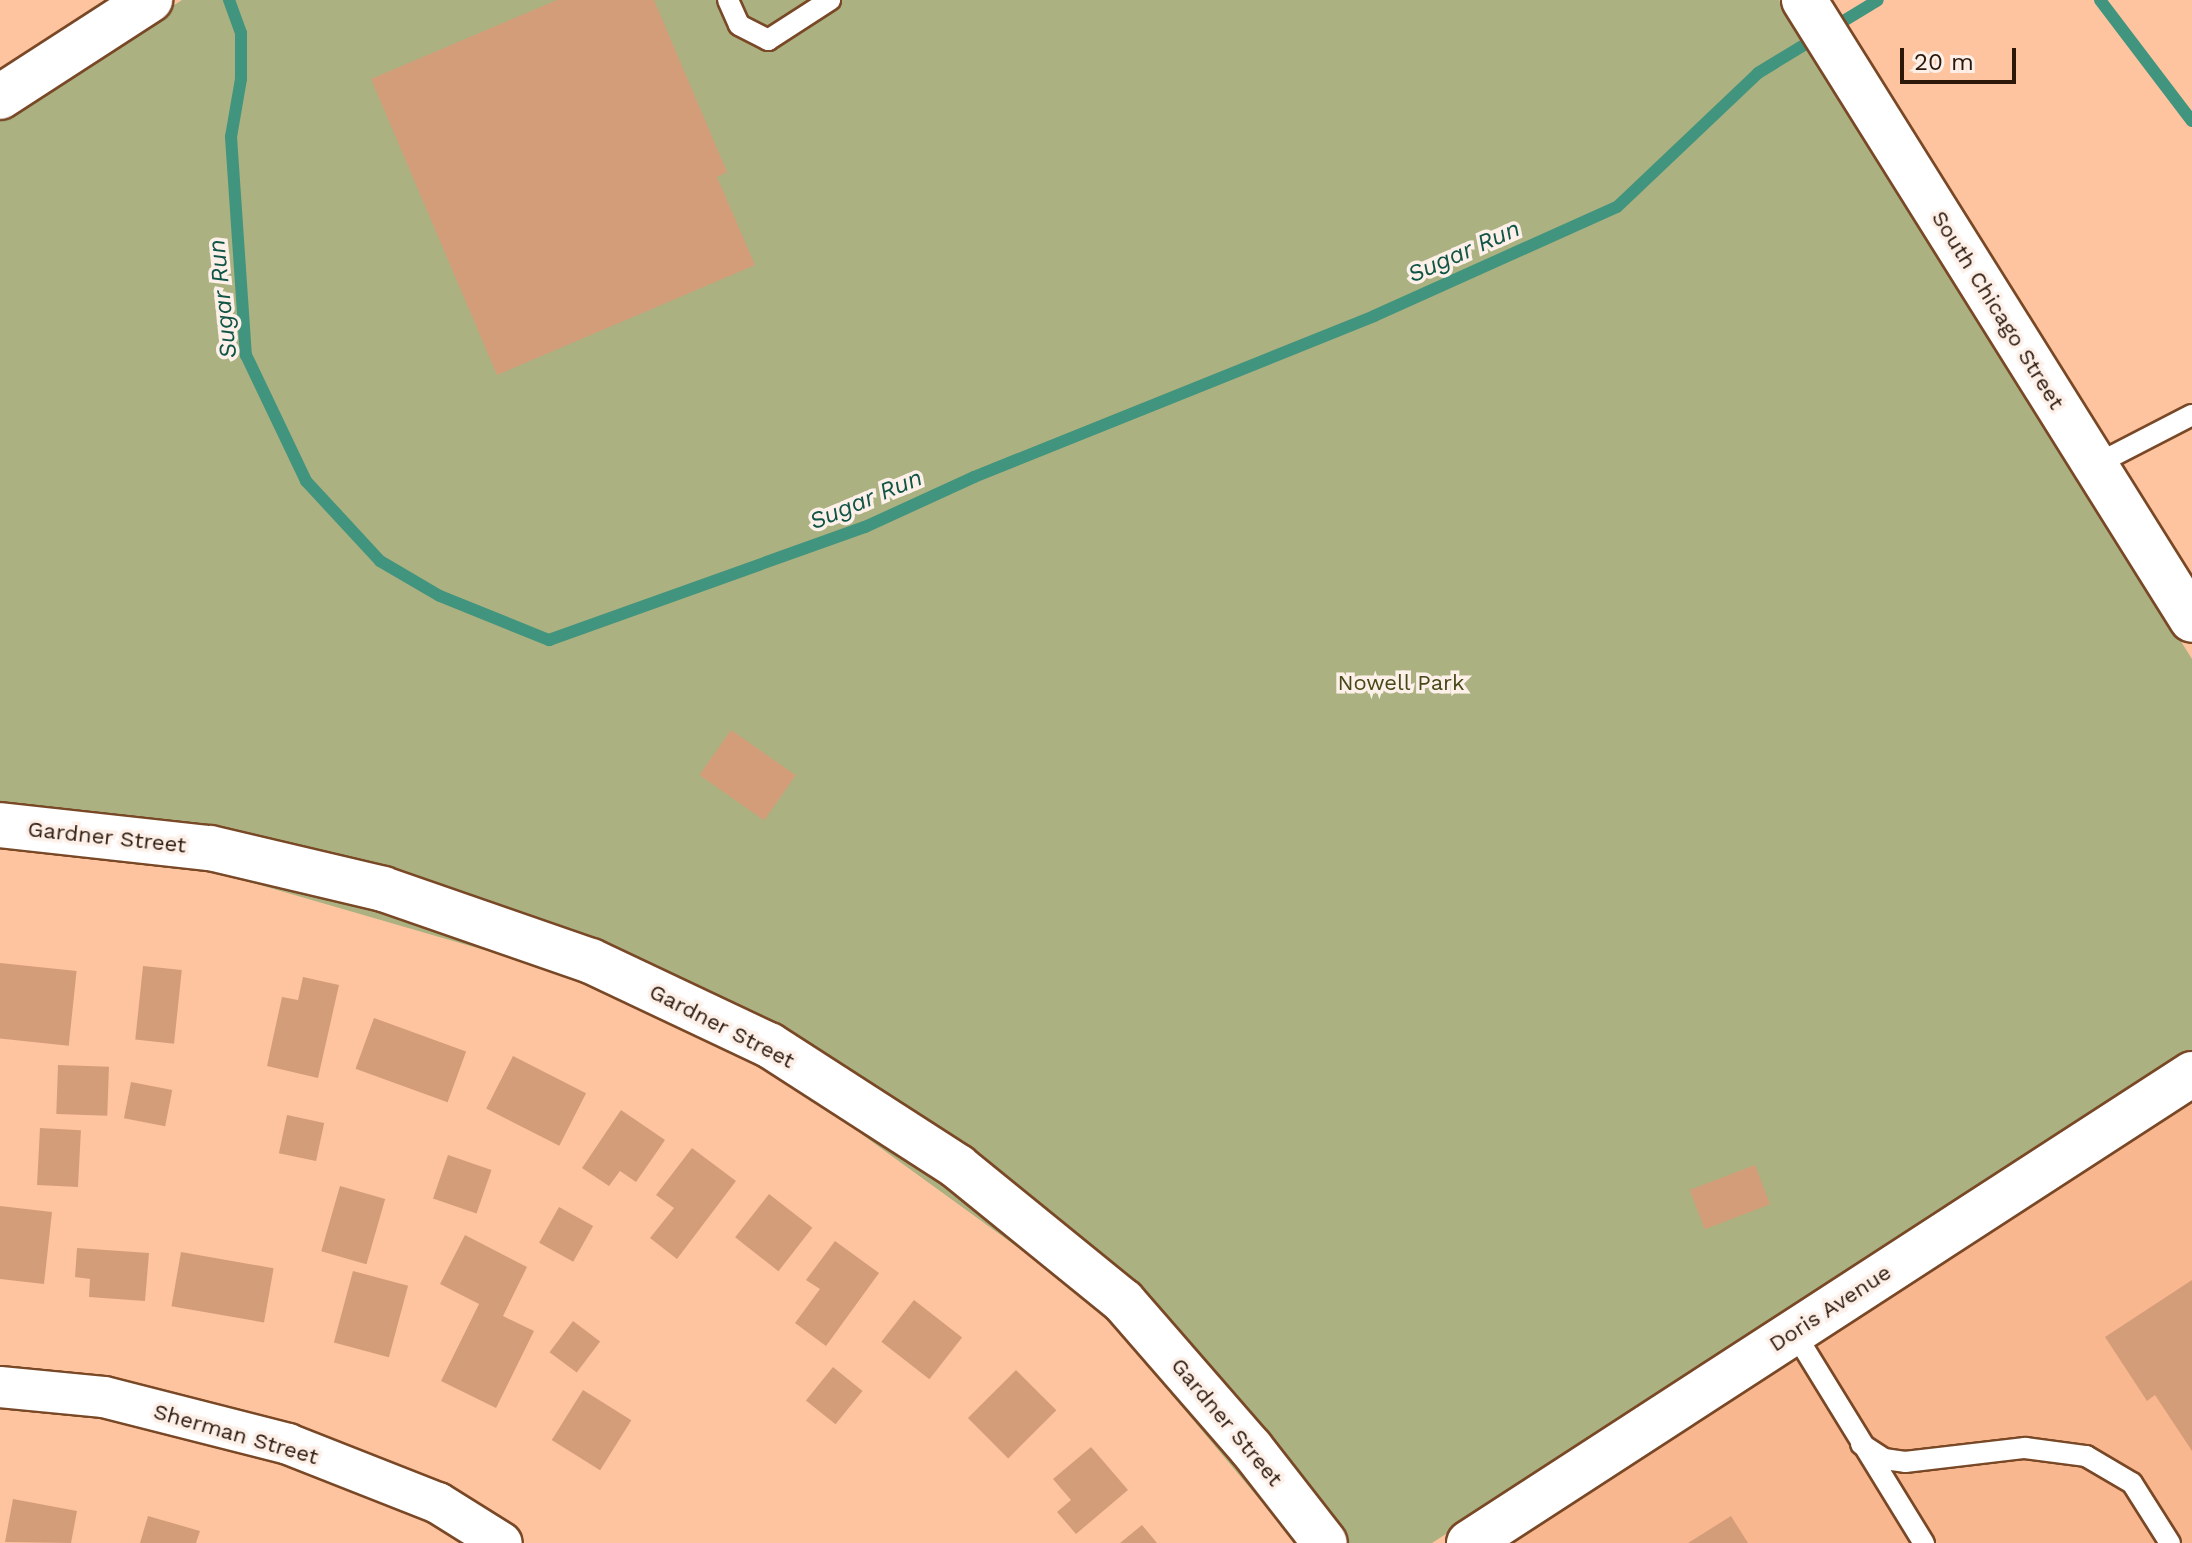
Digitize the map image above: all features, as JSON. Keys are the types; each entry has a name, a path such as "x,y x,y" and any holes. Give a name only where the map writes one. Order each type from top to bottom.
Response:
{"main road":[{"path":"0,97 150,0"},
{"name":"South Chicago Street","path":"1804,0 2192,620"},
{"name":"Gardner Street","path":"0,825 210,848 383,889 591,961 769,1045 958,1167 1123,1301 1251,1448 1325,1543"},
{"name":"Doris Avenue","path":"1469,1543 2192,1074"}],"street":[{"name":"Sherman Street","path":"0,1387 104,1397 288,1444 438,1503 502,1543"}],"lane":[{"path":"728,0 739,25 768,40 830,0"},
{"path":"2095,465 2192,415"},
{"path":"1794,1332 1924,1543"},
{"path":"1861,1444 1884,1459 1905,1462 2025,1448 2086,1456 2132,1483 2170,1543"}],"shaded area":[{"path":"2192,1100 2192,1543 1513,1543"}],"green space":[{"name":"Nowell Park","path":"182,0 1779,0 2192,659 2192,1051 1432,1543 1296,1543 1096,1304 751,1054 567,974 184,863 0,845 0,118"}],"building":[{"path":"557,0 654,0 727,172 717,177 755,265 497,375 371,79"},
{"path":"731,730 796,775 764,820 699,775"},
{"path":"0,963 77,971 69,1046 0,1038"},
{"path":"143,966 182,970 174,1044 135,1040"},
{"path":"303,977 339,985 318,1078 267,1066 282,997 298,1000"},
{"path":"374,1018 466,1052 448,1102 356,1069"},
{"path":"513,1056 586,1093 559,1146 486,1109"},
{"path":"58,1065 109,1067 107,1116 56,1114"},
{"path":"131,1082 172,1090 165,1126 124,1118"},
{"path":"621,1110 665,1140 636,1182 620,1171 609,1186 582,1168"},
{"path":"287,1115 324,1123 316,1161 279,1153"},
{"path":"40,1128 81,1130 78,1187 37,1185"},
{"path":"692,1148 736,1181 677,1259 650,1238 674,1208 656,1195"},
{"path":"448,1155 491,1170 477,1213 433,1198"},
{"path":"1755,1165 1770,1204 1705,1229 1690,1190"},
{"path":"340,1186 385,1199 366,1264 321,1251"},
{"path":"769,1194 812,1228 778,1271 735,1237"},
{"path":"0,1206 52,1212 44,1284 0,1279"},
{"path":"559,1207 593,1226 573,1262 539,1243"},
{"path":"465,1235 527,1267 503,1316 534,1331 496,1408 441,1381 479,1304 440,1284"},
{"path":"835,1241 879,1273 826,1346 795,1323 820,1289 806,1280"},
{"path":"77,1248 149,1253 145,1301 89,1297 90,1279 75,1277"},
{"path":"181,1252 274,1268 264,1322 171,1306"},
{"path":"353,1271 408,1286 389,1357 334,1342"},
{"path":"2192,1280 2192,1451 2155,1395 2147,1401 2105,1337"},
{"path":"914,1300 962,1338 929,1379 881,1342"},
{"path":"573,1321 600,1341 577,1373 550,1352"},
{"path":"833,1367 863,1391 835,1424 806,1400"},
{"path":"1016,1370 1056,1410 1008,1458 968,1418"},
{"path":"583,1390 631,1420 600,1470 552,1440"},
{"path":"1091,1447 1128,1490 1076,1534 1057,1512 1071,1500 1053,1479"},
{"path":"13,1499 77,1511 71,1543 5,1542"},
{"path":"148,1516 200,1531 196,1543 140,1543"},
{"path":"1731,1516 1748,1543 1688,1543"},
{"path":"1142,1525 1157,1543 1120,1543"}],"waterway":[{"name":"Sugar Run","path":"229,0 241,33 241,79 231,137 246,355 306,481 380,561 440,596 549,640 865,527 974,477 1374,316 1617,207 1758,73 1878,0"},
{"name":"Sugar Run","path":"2100,0 2192,121"}]}
